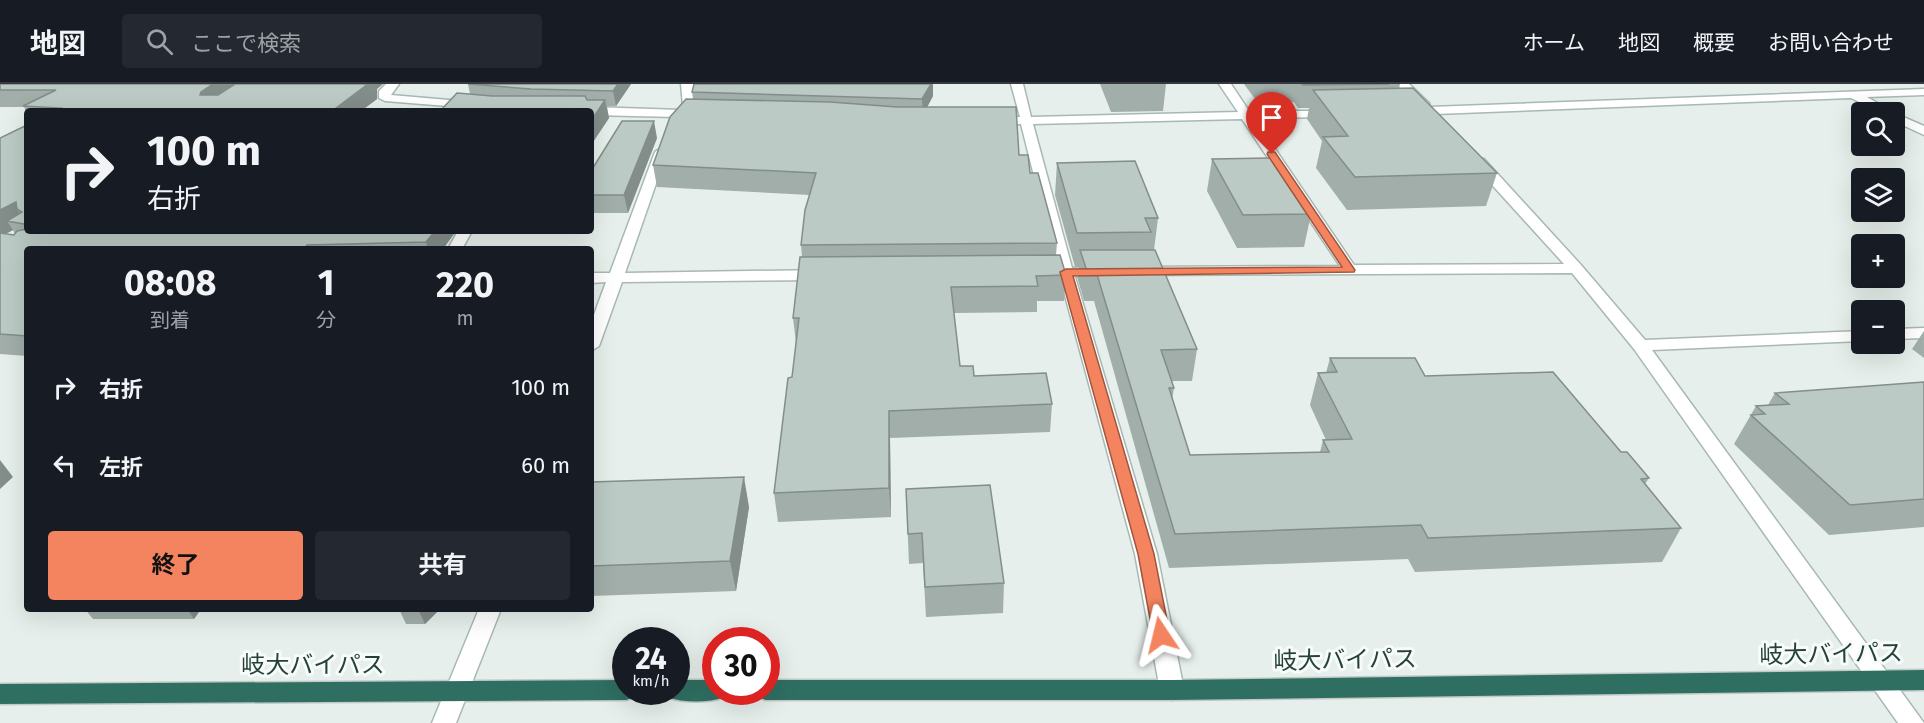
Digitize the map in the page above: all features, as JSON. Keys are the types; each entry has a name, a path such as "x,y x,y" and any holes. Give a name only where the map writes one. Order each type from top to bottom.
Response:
{"highway":[{"name":"岐大バイパス","path":"780,690 1172,690 1924,680"},
{"name":"岐大バイパス","path":"0,694 612,690"}],"street":[{"path":"393,84 385,91 385,98 485,106"},
{"path":"594,338 670,131 686,114 689,106 687,84"},
{"path":"1017,84 1066,272 1146,554 1172,690"},
{"path":"1225,84 1350,270"},
{"path":"1402,84 1447,126"},
{"path":"1832,84 1868,102"},
{"path":"1397,112 1924,92"},
{"path":"594,111 708,114"},
{"path":"979,121 1350,113"},
{"path":"1905,122 1924,131"},
{"path":"1471,153 1576,268 1640,345 1912,723"},
{"path":"1030,273 1576,268"},
{"path":"594,278 841,275"},
{"path":"1905,334 1924,333"},
{"path":"1640,345 1674,346 1851,337"},
{"path":"444,723 489,612"}],"building":[{"path":"0,84 213,84 200,95 218,95 235,84 368,84 336,108 23,106 56,90 0,90"},
{"path":"468,84 618,84 613,91 531,89"},
{"path":"694,84 931,84 922,99 692,92"},
{"path":"1302,84 1389,84 1303,85"},
{"path":"1413,88 1497,173 1355,177 1323,137 1348,136 1313,90"},
{"path":"457,93 492,96 585,96 587,100 605,100 594,116 594,108 443,108"},
{"path":"686,99 830,102 897,107 1016,107 1019,155 1028,155 1030,173 1038,173 1057,243 801,245 805,210 816,173 653,165 670,117"},
{"path":"622,121 654,121 624,195 594,195 594,166"},
{"path":"24,126 24,224 7,221 22,212 17,209 16,202 0,210 0,138"},
{"path":"1273,158 1311,214 1243,215 1212,159"},
{"path":"1135,161 1158,218 1145,218 1151,232 1077,233 1057,163"},
{"path":"24,230 24,234 433,234 426,242 306,246 24,246 24,336 0,334 0,233 14,235 17,231"},
{"path":"1080,250 1155,250 1197,349 1161,350 1174,388 1169,388 1190,455 1329,452 1323,440 1352,439 1318,373 1337,372 1330,358 1415,358 1425,376 1553,372 1621,452 1627,452 1649,478 1641,479 1681,528 1428,538 1421,525 1175,534 1096,271 1087,271"},
{"path":"1060,255 1066,275 1036,276 1038,286 951,287 960,366 973,366 974,376 1046,373 1052,404 889,411 889,488 774,493 788,378 792,377 799,318 793,318 800,257"},
{"path":"1924,382 1924,499 1850,505 1751,415 1765,414 1756,406 1789,404 1775,393"},
{"path":"744,477 730,561 594,566 594,482"},
{"path":"990,485 1004,583 925,587 922,533 908,534 906,489"}],"route":[{"path":"1161,635 1146,554 1066,272 1350,270 1272,154"}]}
